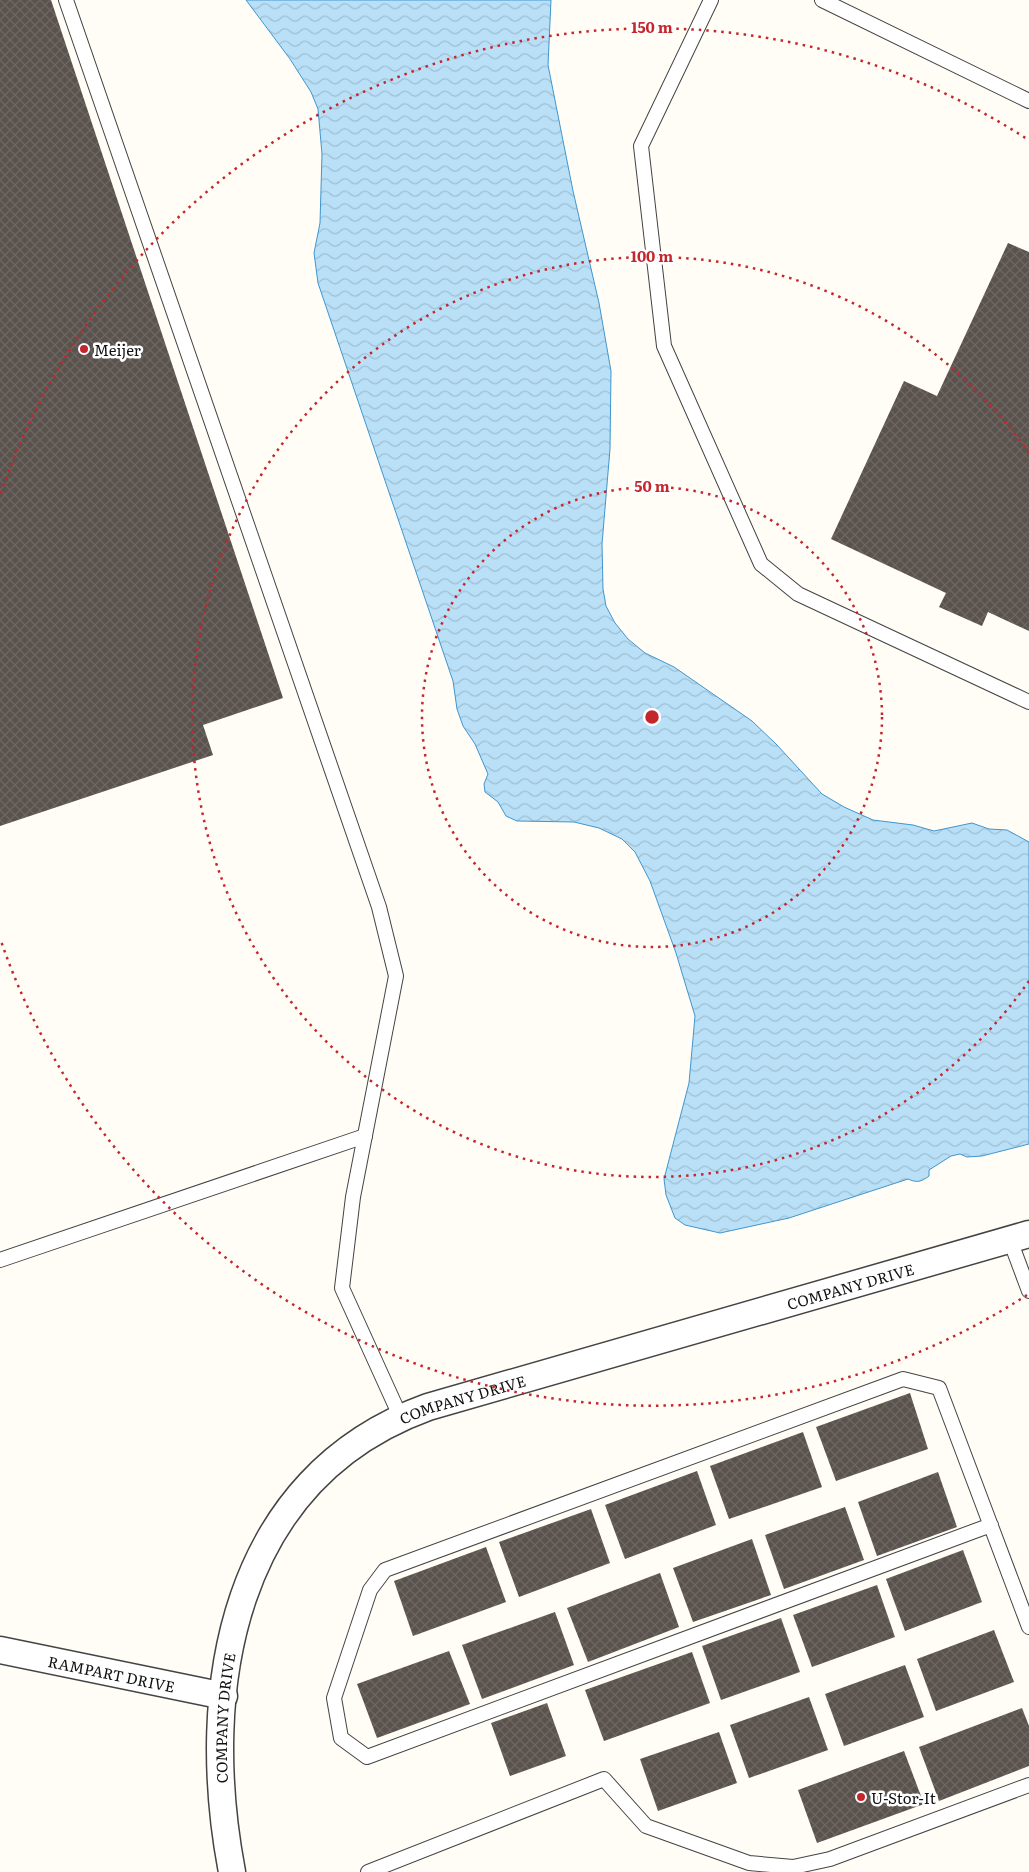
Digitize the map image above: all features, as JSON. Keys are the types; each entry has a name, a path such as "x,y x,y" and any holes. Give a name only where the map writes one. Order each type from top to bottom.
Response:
{"street":[{"name":"COMPANY DRIVE","path":"232,1872 222,1797 221,1721 230,1645 250,1579 278,1522 306,1486 334,1459 363,1437 428,1407 1019,1237"},
{"name":"RAMPART DRIVE","path":"0,1650 224,1696"}],"lane":[{"path":"66,0 379,907 396,976 353,1197 342,1288 401,1418"},
{"path":"712,0 640,146 664,346 761,564 798,594 1029,702"},
{"path":"822,0 1029,101"},
{"path":"0,1260 365,1136"},
{"path":"1019,1237 1029,1291"},
{"path":"990,1525 367,1757 341,1738 334,1698 370,1590 385,1570 903,1380 939,1388 1029,1627"},
{"path":"368,1872 604,1780 646,1826 749,1863 793,1868 830,1859 1029,1784"}],"water":[{"path":"246,0 551,0 548,65 573,191 599,303 611,371 610,449 602,544 603,589 606,606 615,623 628,639 645,653 674,667 752,721 822,794 844,807 873,820 913,825 934,831 972,823 989,829 1007,830 1029,842 1029,1144 982,1156 967,1157 960,1154 951,1156 929,1170 929,1176 921,1181 908,1179 789,1218 720,1233 685,1225 675,1218 666,1195 664,1179 689,1083 695,1016 676,953 650,881 635,852 622,839 599,828 574,822 517,821 506,816 498,802 485,792 484,784 488,774 475,744 463,726 457,709 453,681 318,283 314,253 320,223 322,154 318,109 311,92 290,59"}],"building":[{"name":"Meijer","path":"0,0 51,0 283,698 203,725 213,755 0,826"},
{"path":"1008,243 1029,252 1029,631 988,612 982,626 939,607 946,593 831,539 904,381 937,396"},
{"path":"910,1393 928,1449 836,1481 816,1427"},
{"path":"803,1432 822,1487 729,1519 710,1466"},
{"path":"697,1471 716,1525 625,1559 605,1505"},
{"path":"938,1472 957,1527 877,1556 858,1502"},
{"path":"845,1507 864,1560 784,1589 765,1535"},
{"path":"591,1509 610,1563 519,1597 499,1542"},
{"path":"752,1539 771,1595 693,1622 673,1568"},
{"path":"486,1547 506,1602 413,1636 394,1581"},
{"path":"963,1550 982,1602 905,1631 886,1579"},
{"path":"660,1573 679,1627 588,1662 567,1608"},
{"path":"877,1585 895,1637 812,1667 793,1615"},
{"path":"555,1612 574,1665 482,1699 462,1645"},
{"path":"781,1618 800,1672 721,1700 702,1646"},
{"path":"994,1630 1014,1682 936,1711 917,1659"},
{"path":"449,1651 470,1704 377,1738 357,1684"},
{"path":"692,1652 710,1703 604,1741 585,1690"},
{"path":"905,1665 924,1717 844,1746 825,1694"},
{"path":"809,1697 828,1750 749,1778 730,1725"},
{"path":"547,1703 566,1756 510,1776 491,1723"},
{"name":"U-Stor-It","path":"1022,1708 1029,1726 1029,1766 939,1801 919,1747"},
{"path":"719,1732 737,1783 658,1811 640,1759"},
{"name":"U-Stor-It","path":"904,1751 924,1804 817,1843 798,1790"}],"place":[{"name":"Meijer","path":"84,349"},
{"name":"U-Stor-It","path":"861,1797"}]}
